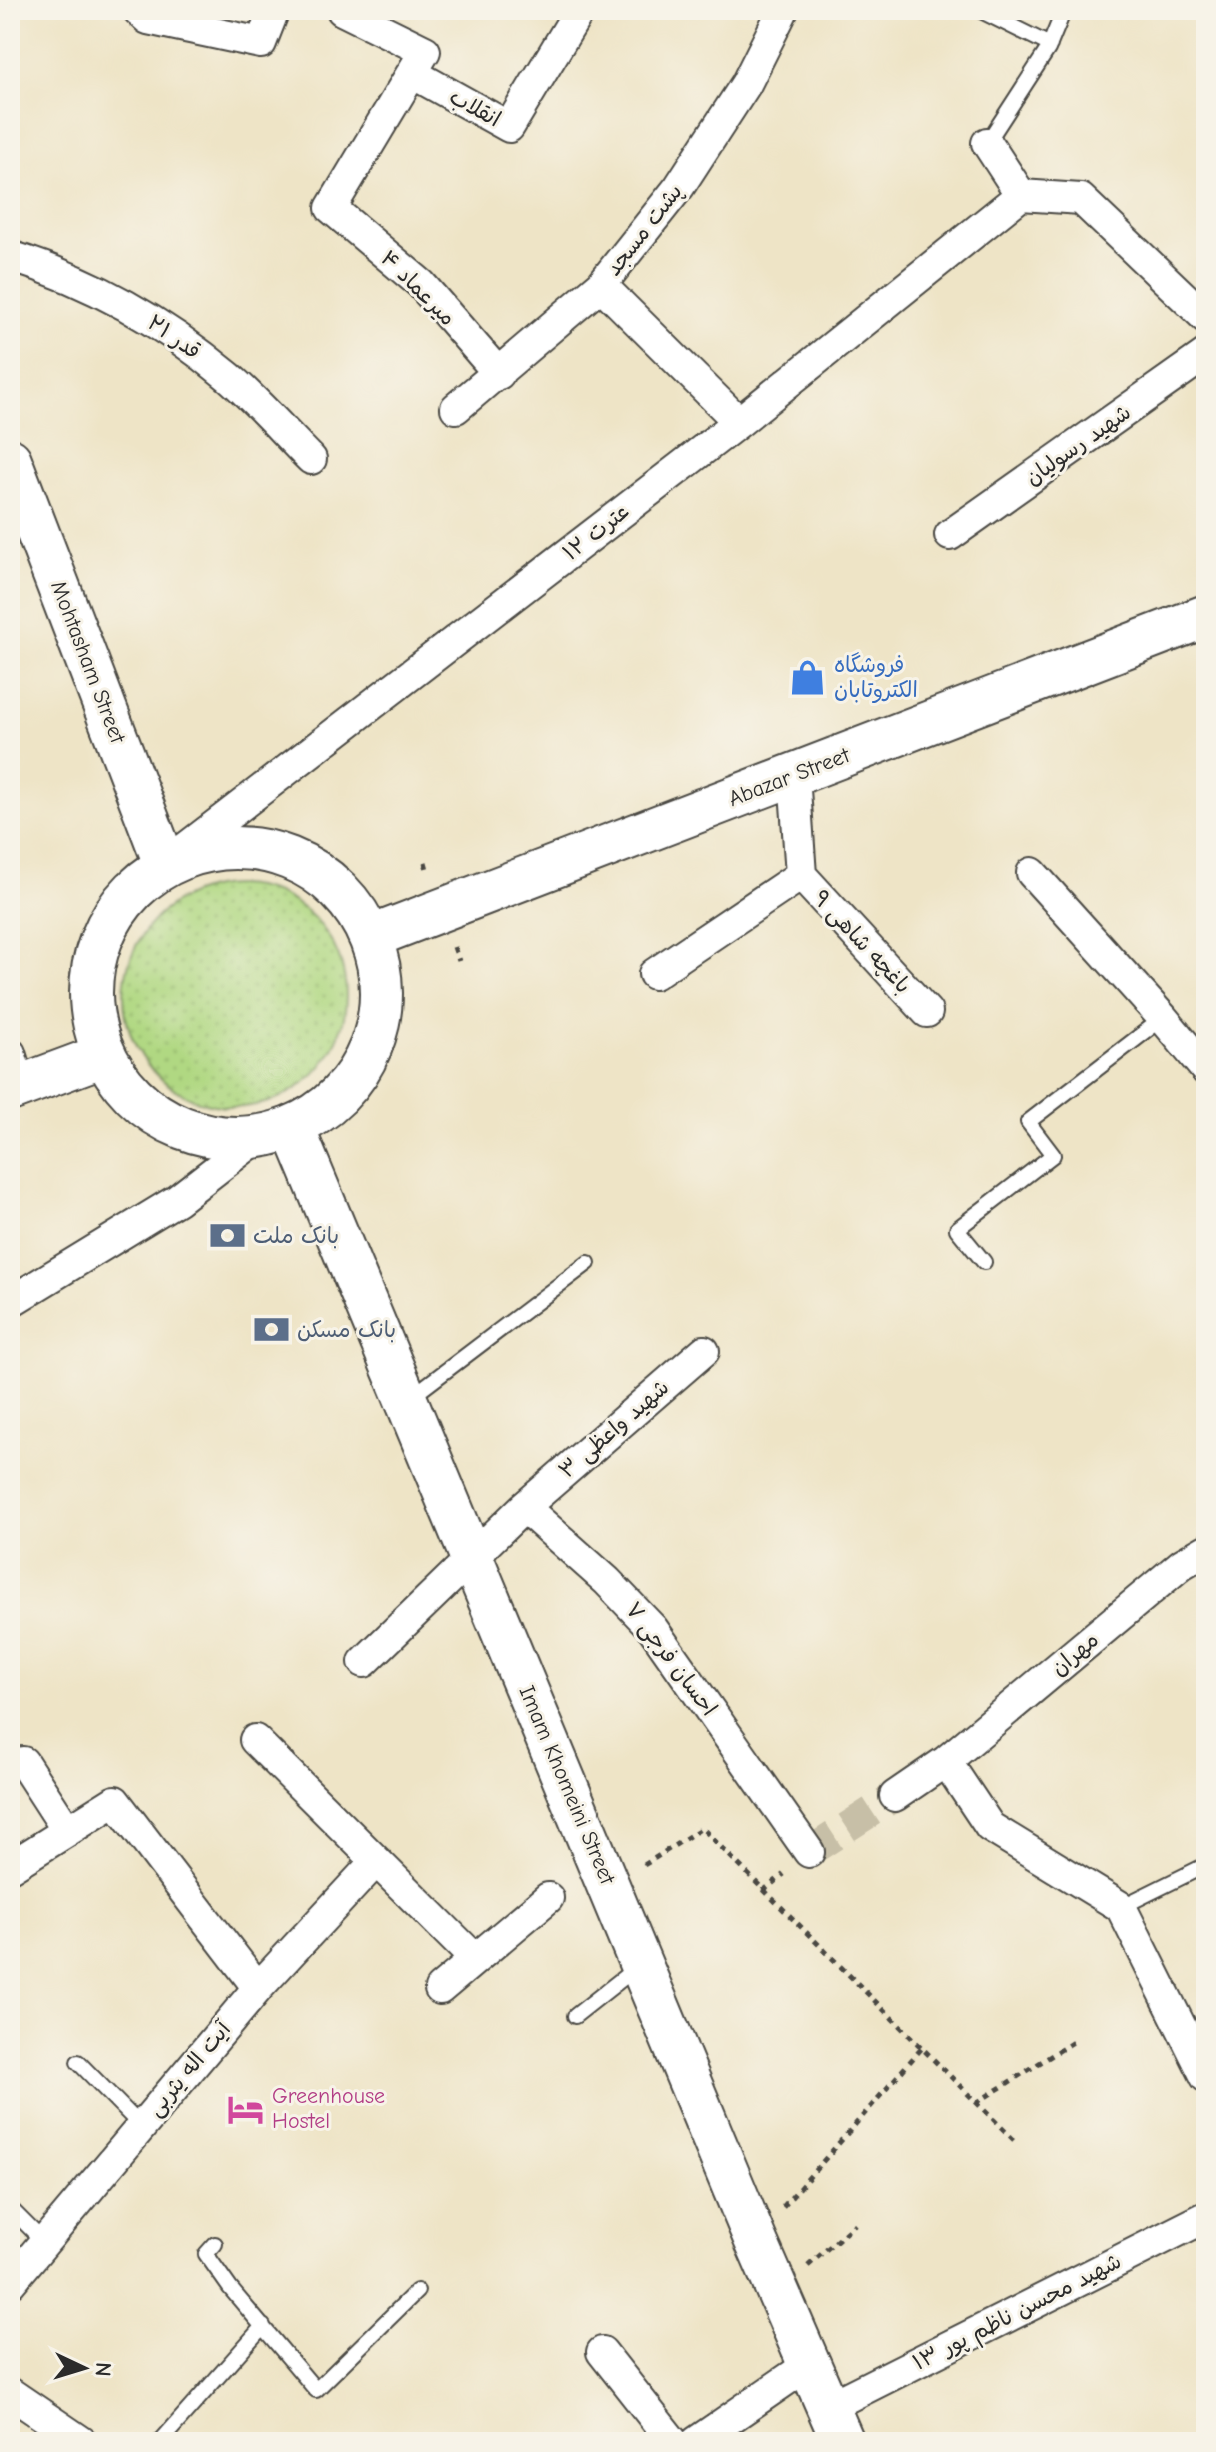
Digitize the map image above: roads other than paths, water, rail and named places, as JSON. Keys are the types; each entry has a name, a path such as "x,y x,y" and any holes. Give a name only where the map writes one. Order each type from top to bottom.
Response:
{"main road":[{"name":"Mohtasham Street","path":"10,460 165,864"},
{"name":"Abazar Street","path":"371,937 1206,616"},
{"path":"212,848 260,848 307,864 345,895 371,937 382,981 378,1027 361,1069 331,1103 275,1133 219,1138 183,1130 151,1111 123,1086 104,1055 91,1013 91,969 105,927 130,891 165,864 212,848"},
{"path":"13,1077 104,1055"},
{"name":"Imam Khomeini Street","path":"275,1133 407,1401 835,2424"}],"street":[{"path":"138,10 148,19 261,43 274,10"},
{"path":"342,10 425,51 412,73"},
{"name":"پشت مسجد","path":"456,408 601,285 679,187 746,84 783,10"},
{"name":"انقلاب","path":"412,73 509,127 576,16"},
{"name":"میرعماد ۴","path":"412,73 331,208 421,284 499,374"},
{"path":"987,143 1021,195 1081,199 1206,318"},
{"name":"عترت ۱۲","path":"165,864 739,422 1021,195"},
{"name":"قدر ۲۱","path":"10,256 56,270 108,293 160,325 230,378 311,459"},
{"path":"601,285 739,422"},
{"name":"شهید رسولیان","path":"950,535 1206,354"},
{"name":"باغچه شاهی ۹","path":"794,775 801,875 927,1012"},
{"path":"1032,873 1206,1070"},
{"path":"654,974 801,875"},
{"path":"10,1302 177,1200 275,1133"},
{"name":"شهید واعظی ۳","path":"524,1507 704,1351"},
{"path":"364,1662 524,1507"},
{"name":"احسان فرجی ۷","path":"524,1507 607,1581 653,1629 809,1852"},
{"name":"مهران","path":"895,1796 946,1761 1182,1564 1206,1550"},
{"path":"255,1740 475,1959"},
{"path":"946,1761 990,1827 1121,1907 1206,2077"},
{"path":"23,1762 67,1830"},
{"path":"10,1867 115,1801 258,1988"},
{"name":"آیت اله یثربی","path":"10,2283 258,1988 376,1861"},
{"path":"440,1989 548,1898"},
{"name":"شهید محسن ناظم پور ۱۳","path":"835,2424 1206,2217"},
{"path":"602,2352 673,2442"},
{"path":"696,2442 808,2365"},
{"path":"10,2393 82,2442"}],"lane":[{"path":"979,10 1050,45"},
{"path":"987,143 1050,45 1064,10"},
{"path":"984,1262 957,1229 1053,1155 1028,1122 1163,1018"},
{"path":"407,1401 588,1263"},
{"path":"1121,1907 1206,1865"},
{"path":"575,2016 641,1964"},
{"path":"78,2062 141,2126"},
{"path":"10,2208 44,2242"},
{"path":"215,2244 206,2254 230,2288 316,2390 417,2291"},
{"path":"160,2442 263,2326"}],"tunnel":[{"path":"809,1852 895,1796"}],"place":[{"name":"فروشگاه الکتروتابان","path":"808,678"},
{"name":"بانک ملت","path":"227,1236"},
{"name":"بانک مسکن","path":"271,1330"},
{"name":"Greenhouse Hostel","path":"246,2109"}]}
